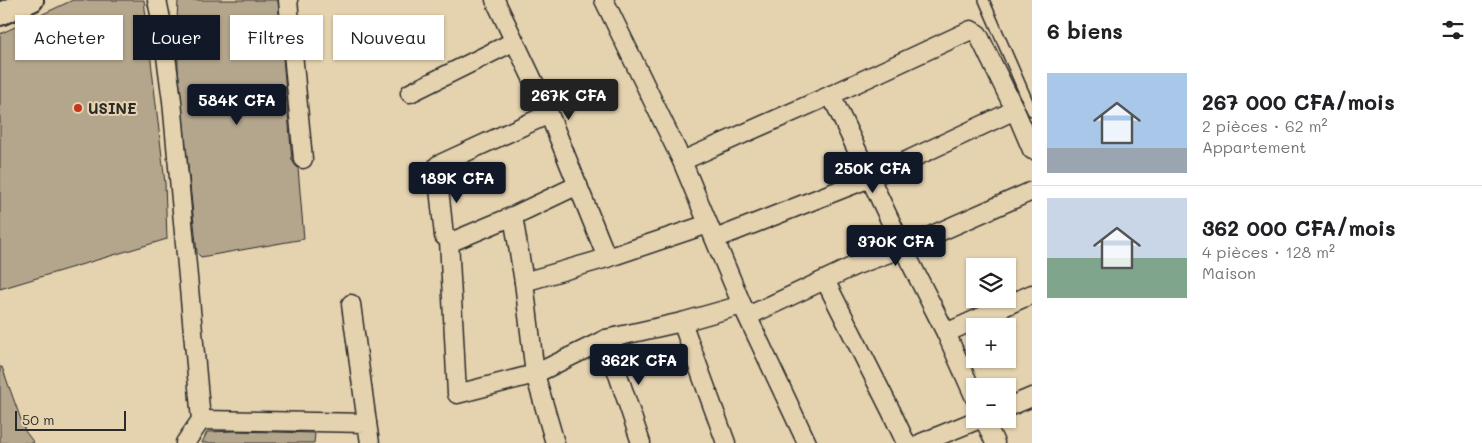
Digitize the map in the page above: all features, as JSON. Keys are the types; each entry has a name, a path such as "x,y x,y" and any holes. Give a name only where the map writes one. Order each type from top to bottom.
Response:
{"street":[{"path":"0,14 32,0"},
{"path":"157,0 172,101 200,420 185,443"},
{"path":"288,0 302,159"},
{"path":"495,0 513,42 549,114 606,258"},
{"path":"604,0 682,161 745,310 807,443"},
{"path":"682,161 831,96 971,30 978,34 1024,111 1032,150"},
{"path":"410,93 513,42"},
{"path":"831,96 902,248 946,333 966,378"},
{"path":"524,282 606,258 712,232 870,178 1024,111"},
{"path":"549,114 438,165 444,236 448,240 457,394 535,374 606,340 682,322 745,310 825,280 1032,191"},
{"path":"448,240 456,240 513,216 578,185"},
{"path":"513,216 524,282 535,374 554,443"},
{"path":"825,280 906,443"},
{"path":"946,333 1032,294"},
{"path":"351,304 370,443"},
{"path":"682,322 726,443"},
{"path":"606,340 641,443"},
{"path":"1016,404 1032,397"},
{"path":"200,420 367,423"},
{"path":"921,443 966,425"},
{"path":"988,428 995,443"}],"lane":[{"path":"984,0 1024,111"}],"building":[{"name":"USINE","path":"73,0 144,0 146,15 133,15 133,60 151,60 165,183 167,239 0,289 0,34 15,27 15,60 123,60 123,15 41,15"},
{"path":"178,0 278,0 279,15 230,15 230,60 283,60 292,160 298,168 304,239 201,257 197,253 178,60 220,60 220,15 177,15"},
{"path":"0,367 2,367 25,431 34,443 0,443"},
{"path":"207,432 315,433 314,443 202,443"}],"place":[{"name":"USINE","path":"78,108"}]}
